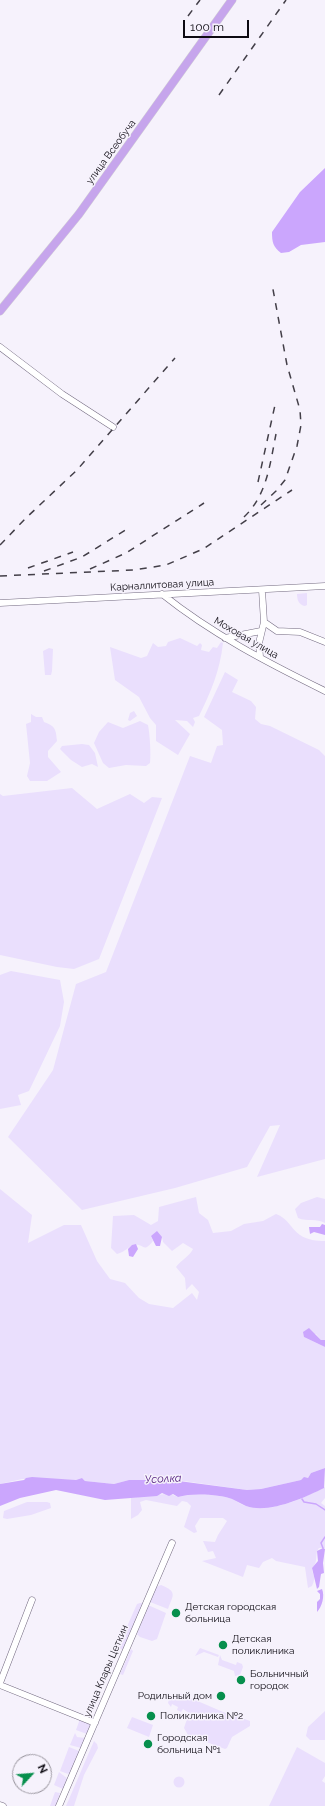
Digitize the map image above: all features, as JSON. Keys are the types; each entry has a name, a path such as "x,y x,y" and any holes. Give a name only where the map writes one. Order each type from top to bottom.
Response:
{"main road":[{"name":"улица Всеобуча","path":"0,311 79,214 232,0"}],"street":[{"path":"0,347 62,394 113,427"},
{"name":"Карналлитовая улица","path":"0,603 325,586"},
{"path":"260,657 259,643 264,622 262,590"},
{"name":"Моховая улица","path":"162,594 191,618 225,638 325,691"},
{"path":"264,622 278,631 300,632 325,642"},
{"path":"225,638 261,631"},
{"name":"улица Клары Цеткин","path":"59,1806 172,1543"},
{"path":"32,1600 0,1684 95,1722"}],"shaded area":[{"path":"325,168 325,242 301,245 289,252 281,253 276,249 272,239 272,232 300,192"},
{"path":"307,593 307,605 301,605 297,598 297,594"},
{"path":"180,638 197,646 200,643 202,645 201,650 209,652 213,647 217,648 221,642 223,643 220,662 214,681 199,716 193,718 195,722 193,727 187,721 175,720 190,734 178,755 156,741 156,725 150,718 139,697 115,680 110,647 141,658 147,656 153,643 158,647 166,646 168,642"},
{"path":"49,648 53,649 52,671 51,675 45,675 43,651"},
{"path":"225,672 238,680 232,692 251,701 256,707 255,719 261,724 270,726 319,750 325,756 325,1159 257,1177 280,1125 270,1126 247,1167 175,1188 82,1210 8,1137 53,1070 76,984 106,972 190,756 211,763 217,746 223,745 222,730 204,717"},
{"path":"134,711 137,716 130,721 128,720 130,713"},
{"path":"31,714 36,717 42,717 44,722 54,728 56,734 57,741 48,751 48,757 61,772 47,781 30,781 27,776 30,763 26,724 31,722"},
{"path":"140,721 148,725 150,763 146,766 126,765 109,768 103,763 94,743 99,732 108,722 123,728"},
{"path":"82,744 89,745 95,753 98,767 92,764 82,767 71,760 60,749 62,746"},
{"path":"72,788 97,809 130,794 144,803 152,797 162,798 99,959 74,969 0,955 0,794 3,796"},
{"path":"11,971 60,980 64,1002 60,1026 29,1091 18,1095 21,1105 0,1109 0,975"},
{"path":"0,1189 32,1215 28,1243 64,1225 81,1225 97,1261 110,1279 125,1283 139,1298 149,1304 173,1308 192,1293 197,1300 199,1292 192,1284 186,1290 185,1278 176,1267 190,1254 193,1249 183,1243 172,1251 163,1242 162,1237 151,1236 153,1241 147,1247 134,1245 117,1254 111,1248 113,1216 134,1215 151,1225 158,1221 159,1207 196,1197 199,1213 208,1220 213,1233 231,1231 244,1224 263,1221 276,1214 284,1218 297,1233 303,1237 312,1240 325,1241 325,1340 321,1340 316,1334 304,1337 325,1347 325,1468 311,1473 308,1478 301,1480 261,1489 247,1490 177,1480 129,1480 114,1484 85,1481 82,1478 76,1480 22,1479 0,1484"},
{"path":"317,1197 325,1199 325,1223 298,1218 295,1209 301,1203"},
{"path":"322,1224 325,1225 325,1235 314,1232 310,1234 309,1227 320,1227"},
{"path":"157,1231 162,1237 160,1246 156,1246 151,1236"},
{"path":"136,1244 138,1249 133,1257 129,1256 128,1249 132,1245"},
{"path":"309,1328 321,1340 325,1340 325,1347 304,1337 303,1332"},
{"path":"325,1468 324,1488 286,1504 265,1508 246,1506 226,1497 213,1495 190,1495 178,1497 173,1494 169,1496 162,1493 157,1496 105,1500 56,1490 20,1498 0,1506 0,1484 24,1480 32,1477 76,1480 82,1478 85,1481 114,1484 129,1480 171,1480 247,1490 261,1489 301,1480 304,1477 308,1478 311,1473"},
{"path":"325,1487 325,1498 321,1503 325,1506 325,1548 319,1548 318,1550 314,1566 312,1568 314,1578 313,1583 312,1586 308,1588 305,1567 276,1561 272,1558 263,1562 259,1568 247,1565 243,1577 202,1561 216,1558 213,1551 208,1552 203,1541 215,1542 227,1521 223,1518 200,1518 195,1526 197,1532 194,1533 184,1527 191,1506 187,1502 182,1501 177,1506 146,1500 140,1502 142,1510 138,1515 131,1519 131,1498 162,1494 178,1497 190,1495 213,1495 232,1499 246,1506 266,1508 287,1504"},
{"path":"27,1502 47,1502 50,1503 51,1508 31,1515 7,1519 3,1518 4,1511"},
{"path":"323,1548 325,1549 323,1563 324,1573 321,1574 319,1587 317,1589 312,1568 318,1561 317,1551"},
{"path":"161,1585 170,1590 173,1594 168,1609 150,1602 156,1587"},
{"path":"322,1589 322,1601 317,1612 317,1602 320,1599 320,1594 317,1591"},
{"path":"144,1603 123,1650 119,1648 119,1643 126,1638 125,1631 137,1604"},
{"path":"148,1605 166,1613 157,1639 152,1641 140,1637 137,1634"},
{"path":"200,1648 219,1655 218,1657 204,1652 195,1656"},
{"path":"131,1649 133,1651 123,1675 120,1674"},
{"path":"220,1655 222,1660 236,1665 237,1662 242,1664 243,1667 240,1675 235,1676 234,1671 218,1665"},
{"path":"179,1693 230,1715 231,1714 250,1721 250,1726 232,1737 227,1748 225,1749 188,1735 184,1728 189,1713 183,1709 181,1712 177,1710 178,1707 172,1704 171,1707 168,1703 170,1696"},
{"path":"325,1711 325,1740 310,1740 306,1736 308,1727"},
{"path":"132,1717 153,1725 149,1737 127,1728"},
{"path":"80,1719 91,1725 87,1734 76,1730"},
{"path":"75,1733 77,1737 85,1738 81,1748 70,1745"},
{"path":"94,1741 98,1748 84,1775 74,1806 66,1806"},
{"path":"69,1747 79,1751 70,1773 68,1774 60,1771"},
{"path":"297,1747 325,1763 325,1776 322,1781 325,1783 325,1806 269,1806"},
{"path":"59,1772 68,1779 63,1789 54,1785"},
{"path":"177,1777 181,1777 183,1778 183,1786 177,1787 174,1784 174,1780"},
{"path":"55,1792 60,1793 56,1806 50,1806"}],"waterway":[{"path":"302,1499 304,1502 316,1504 325,1510"},
{"path":"323,1548 321,1543 325,1537"}],"railway":[{"path":"188,16 200,0"},
{"path":"219,95 286,0"},
{"path":"261,505 285,480 297,446 301,425 300,410 287,365 272,284"},
{"path":"0,545 26,518 77,470 175,358"},
{"path":"258,482 275,405"},
{"path":"244,517 252,508 263,489 276,434"},
{"path":"0,576 134,570 166,565 203,549 292,490"},
{"path":"90,569 126,553 204,503"},
{"path":"44,571 82,557 127,529"},
{"path":"28,568 73,552"}],"place":[{"name":"Детская городская больница","path":"176,1613"},
{"name":"Детская поликлиника","path":"223,1645"},
{"name":"Больничный городок","path":"241,1680"},
{"name":"Родильный дом","path":"221,1696"},
{"name":"Поликлиника №2","path":"151,1716"},
{"name":"Городская больница №1","path":"148,1744"}],"water label":[{"name":"Усолка","path":"163,1479"}]}
